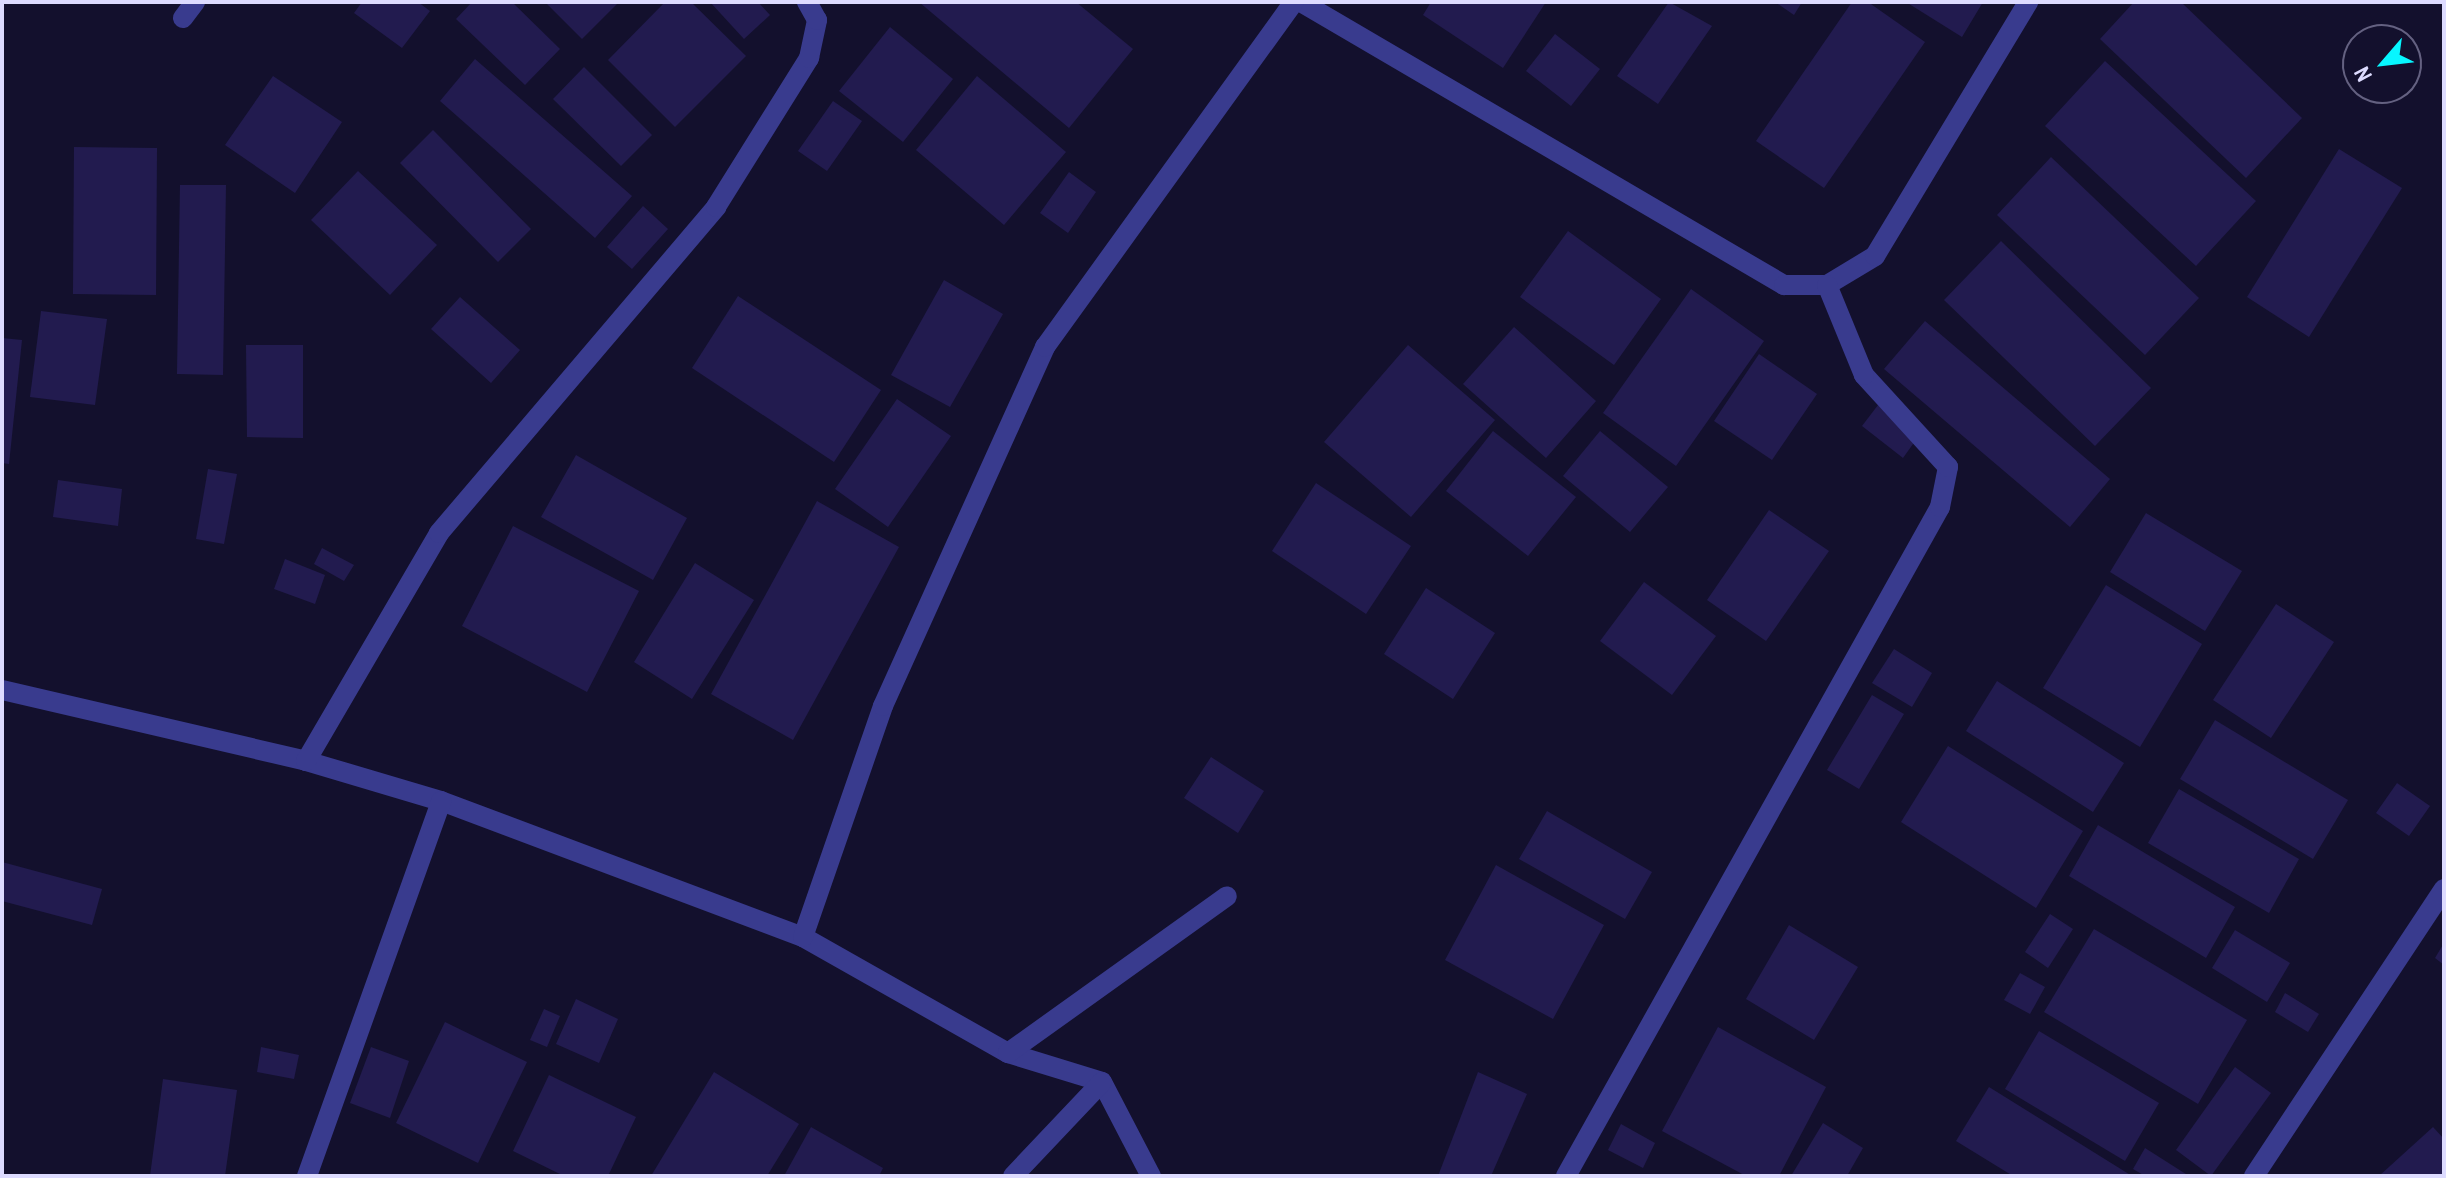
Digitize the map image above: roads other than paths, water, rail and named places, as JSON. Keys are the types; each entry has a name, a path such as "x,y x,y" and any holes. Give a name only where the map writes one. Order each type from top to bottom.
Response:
{"street":[{"path":"306,761 439,533 716,207 809,58 817,20 807,2"},
{"path":"803,937 883,706 1045,347 1294,2"},
{"path":"1301,2 1784,285 1827,285 1875,256 2028,2"},
{"path":"1566,1176 1940,507 1948,467 1864,375 1827,285"},
{"path":"2,690 306,761 441,801 803,937 1008,1053 1102,1082 1151,1176"},
{"path":"307,1176 441,801"},
{"path":"2257,1174 2444,889"},
{"path":"1008,1053 1227,896"},
{"path":"1013,1176 1102,1082"}]}
